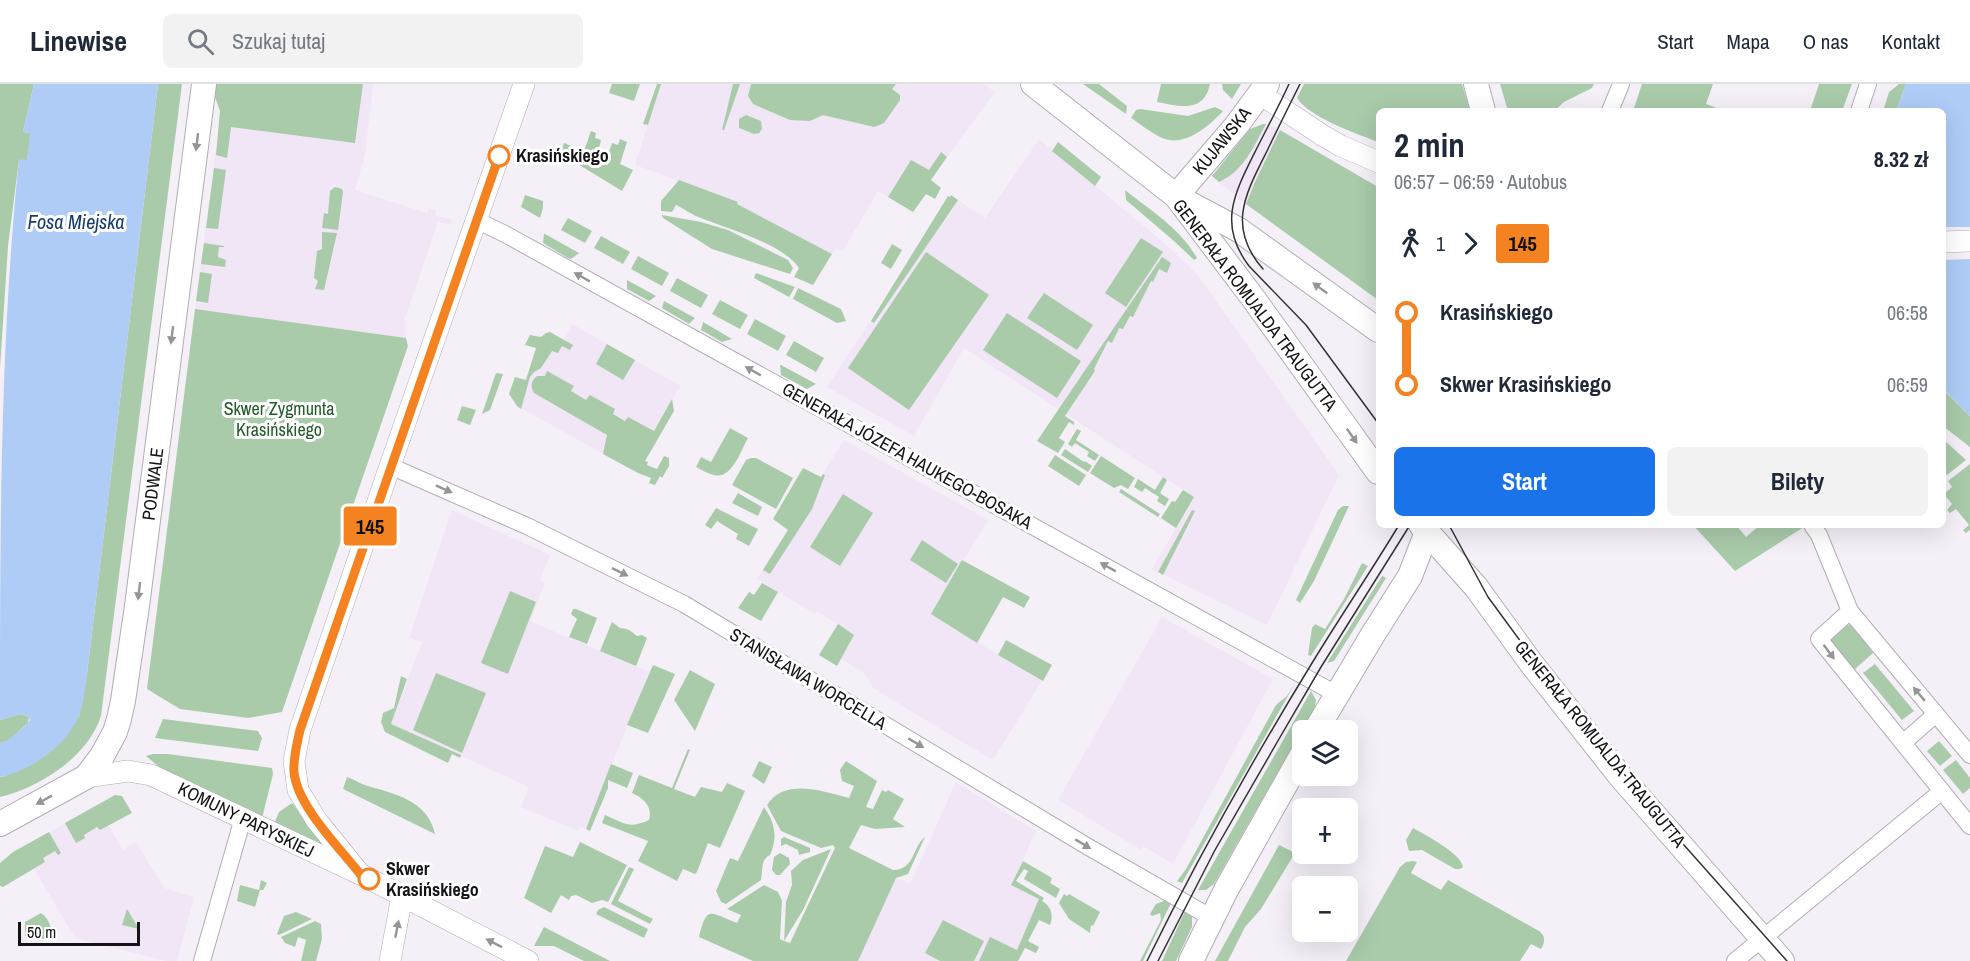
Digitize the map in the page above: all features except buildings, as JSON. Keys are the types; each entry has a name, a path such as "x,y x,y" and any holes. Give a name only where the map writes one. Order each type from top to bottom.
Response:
{"main road":[{"name":"PODWALE","path":"1,824 86,777 112,738 123,702 139,596 204,84"},
{"name":"GENERAŁA ROMUALDA TRAUGUTTA","path":"1033,84 1176,196 1253,298 1376,469"},
{"path":"1476,84 1482,108"},
{"name":"KUJAWSKA","path":"1176,196 1236,126 1263,89"},
{"path":"1176,196 1239,230 1376,329"},
{"path":"1322,720 1410,576 1425,528"},
{"name":"GENERAŁA ROMUALDA TRAUGUTTA","path":"1426,528 1476,587 1531,663 1621,777 1782,961"},
{"path":"1191,961 1212,918 1292,773"}],"street":[{"path":"360,874 303,800 296,781 294,761 300,730 524,84"},
{"path":"1611,108 1621,84"},
{"path":"1860,108 1868,84"},
{"path":"1263,89 1322,135 1376,161"},
{"name":"GENERAŁA JÓZEFA HAUKEGO-BOSAKA","path":"476,220 1336,694"},
{"path":"1946,242 1970,241"},
{"name":"STANISŁAWA WORCELLA","path":"390,466 527,526 684,604 1085,845 1212,918"},
{"path":"1814,528 1851,611 1970,755"},
{"path":"1851,611 1819,639 1970,826"},
{"path":"1904,742 1936,714"},
{"name":"KOMUNY PARYSKIEJ","path":"86,777 120,771 145,773 360,874 528,961"},
{"path":"1735,961 1942,791"},
{"path":"202,961 243,818"},
{"path":"390,961 402,896"}],"shaded area":[{"path":"216,84 373,84 365,155 355,190 427,213 429,208 436,210 435,215 452,220 450,225 438,222 405,318 406,338 195,309 219,126 220,111 215,97"},
{"path":"661,84 984,84 995,92 947,157 940,152 929,171 911,160 888,197 878,191 843,251 836,248 832,254 737,204 738,202 635,165"},
{"path":"1266,124 1280,130 1246,204 1219,182 1227,179 1249,156"},
{"path":"1039,139 1169,247 1197,274 1339,475 1267,625 1152,569 1194,497 964,348 914,436 827,387 870,321 874,323 958,200 985,218"},
{"path":"572,324 680,386 631,469 517,406 537,345 562,345"},
{"path":"844,440 988,520 931,614 1042,681 993,760 874,689 864,673 841,659 854,635 817,611 815,614 757,579"},
{"path":"452,510 550,555 540,580 545,582 530,621 649,672 586,829 580,827 578,831 521,807 529,787 391,724 422,642 409,638"},
{"path":"1162,617 1273,679 1173,864 1143,846 1141,850 1058,800"},
{"path":"956,782 1036,831 1011,885 1040,899 1012,961 832,961 835,850 910,884"},
{"path":"96,805 123,850 136,842 164,888 194,897 177,961 166,961 75,938 22,848"}],"green space":[{"path":"0,84 34,84 23,132 31,133 27,160 19,160 8,246 0,368"},
{"path":"158,84 182,84 101,716 95,731 74,757 46,778 15,793 0,797 0,777 5,776 79,716 87,674"},
{"path":"216,84 363,84 355,143 231,127 227,158 216,155 220,111 215,97"},
{"path":"612,84 640,84 634,101 609,93"},
{"path":"657,84 661,84 648,125 643,124"},
{"path":"733,84 740,84 724,130 722,130"},
{"path":"751,84 896,84 892,89 900,95 900,100 884,123 874,127 823,115 810,121 790,120 753,104 748,96"},
{"path":"1083,84 1099,84 1127,106 1126,114"},
{"path":"1161,84 1210,84 1202,100 1189,106 1181,106 1157,102"},
{"path":"1222,84 1241,84 1232,99 1223,90"},
{"path":"1304,84 1462,84 1469,108 1376,108 1376,141 1322,118 1297,98"},
{"path":"1500,84 1594,84 1592,88 1564,102 1557,108 1507,108"},
{"path":"1642,84 1713,84 1706,104 1717,108 1634,108"},
{"path":"1819,84 1852,84 1843,108 1811,108"},
{"path":"1899,84 1906,84 1897,108 1884,108 1889,92"},
{"path":"1215,107 1223,111 1210,124 1186,138 1177,140 1160,137 1131,118 1136,110 1140,109 1188,116"},
{"path":"746,115 761,121 762,129 759,133 754,134 739,128 739,119"},
{"path":"1266,124 1242,165 1219,182 1212,176 1250,129"},
{"path":"1280,130 1376,186 1376,299 1246,204"},
{"path":"591,131 596,133 595,138 601,140 597,156 606,160 612,143 618,145 620,139 627,142 620,164 633,170 622,191 561,152 564,143 584,151"},
{"path":"1058,142 1101,177 1095,186 1052,151"},
{"path":"941,152 947,157 931,180 941,188 935,199 926,194 913,212 888,197 911,160 929,170"},
{"path":"214,168 226,170 218,229 206,228"},
{"path":"679,180 738,202 737,204 832,254 813,285 794,277 799,268 791,259 768,245 698,217 676,205 672,212 661,211 661,201"},
{"path":"335,187 342,189 343,192 338,230 322,228 324,213 328,214 330,191"},
{"path":"1125,190 1174,229 1197,258 1194,260 1126,200"},
{"path":"525,195 543,201 540,218 521,207"},
{"path":"951,195 958,200 874,323 871,321 948,196"},
{"path":"662,215 701,222 728,230 788,260 793,268 790,274 712,249 663,218"},
{"path":"568,218 592,231 585,243 561,230"},
{"path":"322,232 337,233 324,290 315,289 318,281 314,278 317,251 322,249"},
{"path":"544,234 579,253 571,259 568,258 543,243"},
{"path":"601,236 630,252 623,264 594,248"},
{"path":"1141,238 1163,252 1126,307 1105,293"},
{"path":"204,243 224,246 219,247 218,257 226,260 225,267 201,264"},
{"path":"892,244 902,250 891,269 881,263"},
{"path":"926,252 989,295 909,410 848,368"},
{"path":"638,256 669,273 662,286 631,269"},
{"path":"1162,257 1171,263 1167,273 1159,269 1133,317 1130,316 1123,329 1119,328 1112,343 1108,341 1095,371 1065,416 1074,422 1074,425 1069,422 1059,438 1065,442 1058,453 1037,441"},
{"path":"200,272 212,274 208,303 196,301"},
{"path":"756,273 795,287 789,297 754,278"},
{"path":"677,278 708,295 701,308 670,291"},
{"path":"627,280 656,296 649,301 627,289"},
{"path":"798,288 841,309 846,321 837,323 793,299"},
{"path":"1044,293 1093,325 1077,350 1027,318"},
{"path":"720,300 748,315 740,329 712,314"},
{"path":"664,301 695,318 689,324 662,308"},
{"name":"Skwer Zygmunta Krasińskiego","path":"195,309 406,338 408,346 282,712 248,718 180,709 147,689"},
{"path":"1007,313 1081,361 1057,398 983,350"},
{"path":"755,319 786,336 778,351 747,334"},
{"path":"703,322 732,339 722,342 701,330"},
{"path":"550,332 573,345 570,350 562,346 558,353 552,351 541,368 534,372 530,377 521,409 509,394 515,377 526,380 536,348 525,345 530,335 541,337"},
{"path":"794,341 824,358 816,372 786,355"},
{"path":"607,344 635,360 623,380 596,364"},
{"path":"780,365 816,384 807,389 781,375"},
{"path":"547,371 574,386 571,391 586,400 590,395 615,409 613,414 625,421 628,417 654,431 672,399 674,411 645,461 648,462 647,465 657,469 664,456 669,458 669,466 662,478 660,476 655,485 649,483 651,478 603,454 607,435 534,393 533,380 537,376 545,376"},
{"path":"496,373 503,374 490,410 482,414"},
{"path":"1946,392 1970,416 1970,447 1946,428"},
{"path":"462,406 476,410 470,425 457,420"},
{"path":"730,428 748,438 731,469 726,473 714,475 696,467 701,457 711,462"},
{"path":"1077,429 1081,431 1076,440 1099,455 1095,461 1087,456 1089,452 1075,443 1072,447 1068,444"},
{"path":"1946,442 1966,460 1946,474"},
{"path":"1065,449 1092,466 1088,472 1061,455"},
{"path":"1055,455 1086,475 1079,486 1048,466"},
{"path":"1101,456 1135,478 1128,489 1121,485 1114,488 1090,473"},
{"path":"756,458 793,478 776,509 732,485 746,460"},
{"path":"1970,464 1970,530 1966,533 1963,530 1969,525 1956,509 1950,513 1947,510 1952,504 1946,496 1946,492 1952,487 1948,481"},
{"path":"803,468 821,477 825,475 812,509 770,574 763,570 788,530 773,519"},
{"path":"1163,477 1167,480 1160,493 1169,499 1165,506 1157,501 1159,497 1145,488 1142,492 1134,487 1138,479 1155,490"},
{"path":"1121,489 1160,514 1158,517 1119,492"},
{"path":"1183,490 1194,497 1176,528 1161,518 1172,501 1175,502"},
{"path":"738,493 762,507 758,516 732,503"},
{"path":"843,494 873,513 840,566 810,547"},
{"path":"1343,506 1349,506 1314,581 1300,603 1296,600 1338,510"},
{"path":"716,508 758,529 749,546 736,539 738,534 717,521 711,529 705,525"},
{"path":"1192,510 1195,511 1163,575 1158,572"},
{"path":"1696,528 1738,528 1746,537 1756,528 1802,528 1735,571"},
{"path":"922,540 958,564 946,583 910,560"},
{"path":"962,560 1030,597 1024,608 1003,597 977,643 931,614"},
{"path":"1362,563 1368,566 1311,656 1308,655 1312,628 1315,624 1325,629 1344,599"},
{"path":"1382,576 1386,578 1334,661 1327,663"},
{"path":"762,583 778,592 761,621 738,608 749,592 754,595"},
{"path":"510,591 536,602 508,674 481,663"},
{"path":"573,609 597,618 587,644 569,637 577,619 571,614"},
{"path":"612,622 637,636 642,635 647,638 636,666 600,651"},
{"path":"838,624 854,635 837,666 819,655"},
{"path":"1841,626 1854,627 1873,653 1854,670 1831,644 1831,639"},
{"path":"1006,640 1052,665 1043,681 998,655"},
{"path":"1875,664 1914,711 1902,720 1863,673"},
{"path":"653,665 675,674 648,733 627,725"},
{"path":"690,670 715,684 695,731 674,700"},
{"path":"436,673 486,693 462,753 413,730"},
{"path":"401,676 407,679 391,724 461,755 460,758 452,754 448,763 385,732 381,722 383,713 394,708"},
{"path":"1296,682 1182,883 1177,881 1186,869 1276,705 1287,696"},
{"path":"1311,691 1316,700 1315,707 1308,720 1295,720"},
{"path":"21,714 29,717 28,723 12,738 0,743 0,720"},
{"path":"163,719 258,731 262,738 258,751 155,738"},
{"path":"1292,724 1292,747 1214,884 1206,890 1198,890"},
{"path":"1939,741 1952,756 1940,766 1927,751"},
{"path":"688,749 690,750 674,789 695,797 701,787 722,792 727,783 745,791 720,848 708,843 697,872 695,874 683,869 677,881 638,861 648,841 602,823 605,815 632,825 649,820 650,811 646,803 632,793 639,775 672,788"},
{"path":"153,754 272,768 273,774 262,818 159,767 146,756"},
{"path":"1956,760 1970,778 1970,788 1963,794 1943,770"},
{"path":"759,761 772,767 764,784 752,776"},
{"path":"846,761 877,781 866,807 873,809 882,790 886,792 888,790 904,799 893,819 905,827 875,829 861,825 849,848 893,870 900,869 909,862 925,837 908,874 896,878 858,961 753,961 699,937 707,915 715,914 737,923 741,915 727,909 764,885 778,892 782,901 780,939 790,943 835,848 833,845 821,848 781,831 767,805 775,796 794,789 817,790 849,798 854,786 842,781 840,770"},
{"path":"611,764 633,773 627,788 608,780 608,788 590,831 586,829"},
{"path":"347,777 397,795 417,805 431,822 435,834 343,789"},
{"path":"115,795 122,796 132,813 100,830 97,827 76,843 65,823"},
{"path":"292,803 328,849 274,824 279,812"},
{"path":"764,807 773,824 775,836 770,855 763,863 761,880 726,904 721,902 716,891 730,858 738,861"},
{"path":"1413,828 1449,850 1463,867 1455,869 1422,850 1409,851 1406,840"},
{"path":"49,832 61,853 58,855 55,851 43,858 45,862 3,887 0,886 0,863 13,852"},
{"path":"784,837 810,848 810,852 799,855 798,850 786,844 781,846 781,839"},
{"path":"580,842 627,865 608,902 602,900 592,903 576,895 571,896 569,900 561,895 551,913 524,898 545,846 573,857"},
{"path":"1279,845 1292,852 1292,858 1261,909 1245,927 1228,961 1215,961"},
{"path":"831,849 803,910 784,941 786,902 792,885 791,871 803,860"},
{"path":"780,853 789,858 790,864 780,875 776,875 772,870 774,857"},
{"path":"1023,861 1052,878 1050,883 1060,889 1056,898 1024,879 1028,871 1024,869 1016,881 1044,898 1042,901 1048,905 1052,914 1050,925 1039,920 1028,941 1039,947 1036,953 1025,948 1018,961 979,961 990,937 1017,950 1039,899 1011,885"},
{"path":"1406,862 1417,862 1411,873 1441,890 1448,880 1539,931 1544,939 1541,949 1531,944 1520,961 1346,961 1400,867"},
{"path":"629,867 634,869 618,901 653,919 650,924 611,904"},
{"path":"261,880 267,883 263,890 260,890 255,907 237,901 240,885 259,890"},
{"path":"1064,894 1067,896 1069,894 1100,912 1093,926 1091,925 1090,933 1069,919 1059,903"},
{"path":"1166,900 1171,903 1143,961 1140,961 1161,920 1160,913 1152,916 1150,914 1156,904"},
{"path":"604,907 648,929 644,938 596,914"},
{"path":"127,909 139,929 122,925"},
{"path":"1185,911 1192,917 1192,927 1176,961 1162,961"},
{"path":"296,912 312,919 277,934 284,916"},
{"path":"41,913 50,925 51,940 25,936 25,922"},
{"path":"943,920 984,941 974,961 940,961 925,953"},
{"path":"315,921 321,924 322,939 316,961 301,961 306,940 298,937 295,947 285,943 281,937"},
{"path":"544,927 610,961 584,961 554,946 534,946"}],"water":[{"name":"Fosa Miejska","path":"34,84 158,84 82,705 74,726 47,755 23,769 0,777 0,743 16,734 30,720 29,717 21,714 0,720 0,579 2,439 8,298 19,159 27,160 30,133 23,132"},
{"path":"1906,84 1970,84 1970,416 1946,391 1946,108 1897,108"}],"pier":[{"path":"1946,227 1970,227 1970,259 1946,260"}],"tram line":[{"path":"1289,84 1236,194 1232,222 1234,236 1239,251 1249,266 1306,325 1376,420"},
{"path":"1263,269 1245,239 1242,224 1243,210 1252,181 1300,84"},
{"path":"1147,961 1204,849 1266,740 1397,528"},
{"path":"1158,961 1215,850 1279,739 1408,528"},
{"path":"1451,528 1488,597 1566,703 1660,818 1787,961"}],"bus line":[{"name":"145","path":"369,879 360,874 303,800 298,790 294,761 300,730 499,156"}],"place":[{"name":"Krasińskiego","path":"499,156"},
{"name":"Skwer Krasińskiego","path":"369,879"}]}
